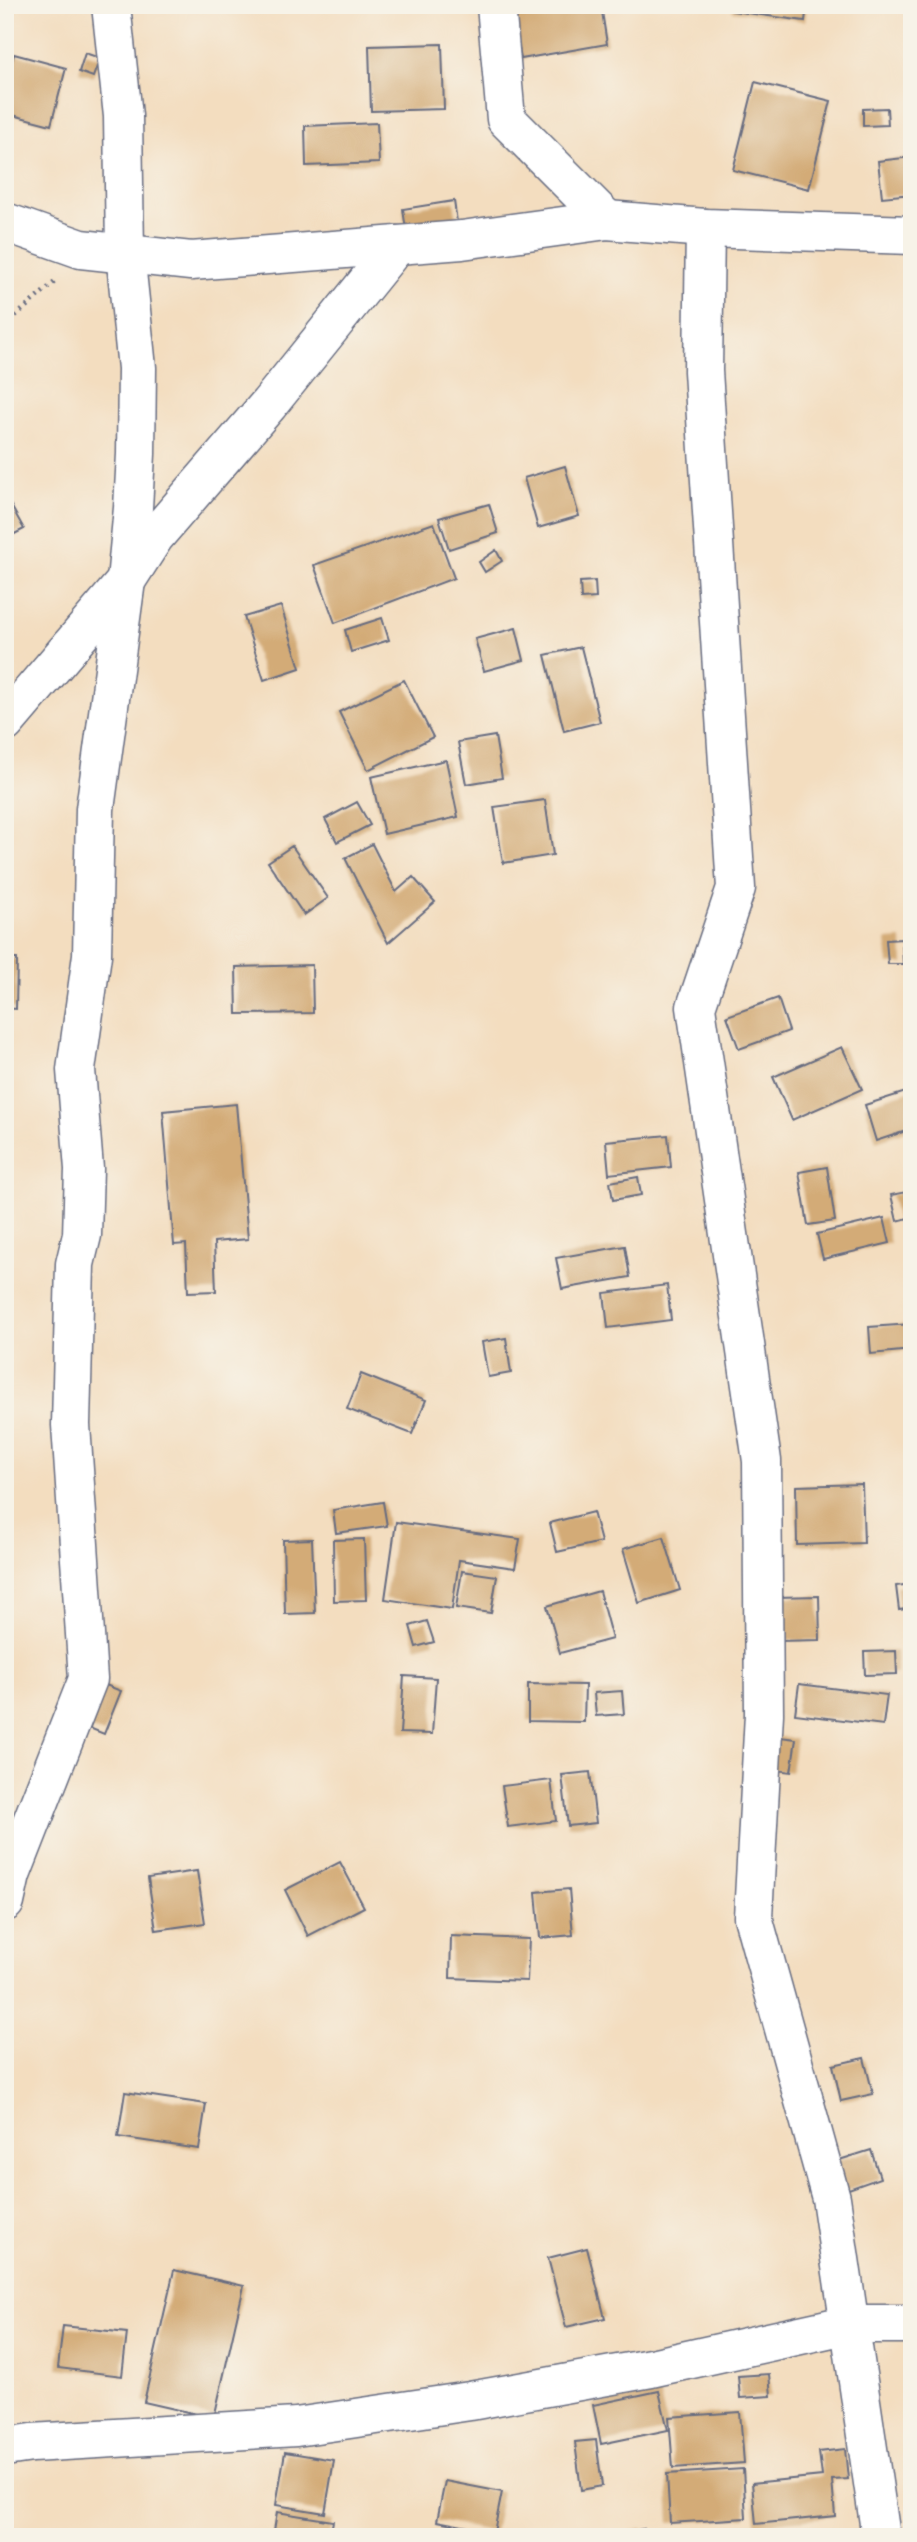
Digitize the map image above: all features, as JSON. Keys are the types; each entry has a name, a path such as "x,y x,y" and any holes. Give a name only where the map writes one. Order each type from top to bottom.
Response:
{"street":[{"path":"5,1902 11,1875 88,1679 71,1425 75,1264 82,1235 84,1169 76,1070 92,955 95,809 126,581 133,508 137,368 125,253 123,116 111,5"},
{"path":"496,5 506,119 607,220"},
{"path":"5,222 80,248 191,261 462,240 607,220 705,228 912,235"},
{"path":"705,228 703,370 736,888 696,1007 762,1461 764,1714 752,1917 831,2198 881,2537"},
{"path":"5,723 126,581 155,536 269,404 397,245"},
{"path":"5,2446 296,2427 651,2368 850,2324 912,2325"}],"path":[{"path":"5,325 58,279 80,248"}],"building":[{"path":"511,5 601,5 607,44 521,59"},
{"path":"733,5 807,5 805,21 732,11"},
{"path":"442,44 444,109 371,111 369,46"},
{"path":"85,53 100,58 93,77 79,72"},
{"path":"14,54 66,68 51,125 5,113 5,86"},
{"path":"755,82 831,101 809,189 733,170"},
{"path":"887,108 888,125 863,126 863,109"},
{"path":"377,123 379,163 306,166 305,126"},
{"path":"912,157 912,194 882,197 878,161"},
{"path":"454,201 460,243 409,250 403,209"},
{"path":"565,466 579,516 538,528 524,478"},
{"path":"5,495 24,529 5,539"},
{"path":"489,504 498,533 449,549 439,518"},
{"path":"434,523 454,578 335,623 314,565"},
{"path":"496,550 502,561 485,572 479,562"},
{"path":"595,581 596,598 581,599 580,582"},
{"path":"281,606 300,668 264,680 244,617"},
{"path":"382,618 389,640 351,652 345,630"},
{"path":"516,628 524,660 484,671 475,639"},
{"path":"581,647 600,722 564,731 545,655"},
{"path":"404,680 433,737 368,770 339,712"},
{"path":"495,736 502,778 466,784 458,742"},
{"path":"446,760 458,817 384,834 371,777"},
{"path":"545,800 553,855 503,863 494,807"},
{"path":"357,802 370,825 337,842 325,819"},
{"path":"372,844 396,892 413,877 435,902 388,943 345,858"},
{"path":"292,846 328,898 304,915 268,862"},
{"path":"902,939 903,964 888,964 886,940"},
{"path":"5,959 17,959 16,1009 5,1008"},
{"path":"312,965 313,1013 237,1014 236,967"},
{"path":"778,998 789,1031 739,1049 727,1016"},
{"path":"842,1047 862,1089 792,1120 773,1077"},
{"path":"912,1090 912,1129 876,1141 865,1105"},
{"path":"236,1104 248,1239 214,1242 216,1291 188,1292 186,1244 174,1245 163,1111"},
{"path":"668,1135 671,1167 609,1174 606,1141"},
{"path":"827,1167 835,1221 808,1225 799,1172"},
{"path":"638,1177 641,1195 613,1200 610,1182"},
{"path":"912,1191 912,1217 897,1221 891,1195"},
{"path":"884,1218 890,1243 823,1259 817,1234"},
{"path":"625,1246 630,1277 562,1289 556,1258"},
{"path":"667,1285 671,1320 608,1328 604,1293"},
{"path":"912,1324 912,1350 871,1354 869,1327"},
{"path":"506,1338 511,1373 488,1377 482,1342"},
{"path":"361,1374 426,1400 412,1434 347,1409"},
{"path":"862,1484 864,1543 797,1545 796,1486"},
{"path":"383,1502 387,1526 336,1533 333,1510"},
{"path":"593,1512 601,1542 557,1552 550,1523"},
{"path":"396,1522 520,1539 515,1568 459,1560 452,1609 385,1599"},
{"path":"664,1537 680,1590 639,1603 623,1549"},
{"path":"312,1539 315,1613 285,1614 283,1540"},
{"path":"364,1539 366,1600 334,1601 333,1540"},
{"path":"462,1571 497,1576 491,1613 456,1608"},
{"path":"912,1584 912,1608 899,1610 896,1586"},
{"path":"599,1591 612,1639 560,1653 547,1606"},
{"path":"819,1596 820,1640 778,1641 776,1597"},
{"path":"427,1621 434,1642 416,1647 410,1626"},
{"path":"896,1651 897,1674 865,1675 864,1652"},
{"path":"404,1676 436,1678 432,1734 400,1733"},
{"path":"93,1680 121,1691 104,1734 77,1723"},
{"path":"528,1684 585,1685 584,1722 528,1721"},
{"path":"799,1684 887,1695 883,1725 795,1714"},
{"path":"622,1691 624,1714 596,1716 594,1693"},
{"path":"751,1733 796,1739 791,1772 747,1766"},
{"path":"590,1772 596,1823 568,1826 562,1775"},
{"path":"551,1780 556,1821 508,1827 502,1786"},
{"path":"340,1862 364,1907 308,1936 285,1890"},
{"path":"197,1871 205,1923 156,1930 148,1878"},
{"path":"569,1889 573,1935 540,1938 536,1892"},
{"path":"451,1936 529,1939 527,1981 450,1978"},
{"path":"864,2058 873,2094 841,2101 833,2065"},
{"path":"125,2092 206,2104 199,2149 118,2137"},
{"path":"871,2150 880,2178 843,2191 833,2162"},
{"path":"587,2248 605,2318 566,2327 548,2258"},
{"path":"174,2270 244,2286 214,2418 144,2402"},
{"path":"63,2326 127,2333 122,2376 58,2368"},
{"path":"769,2374 771,2396 740,2398 738,2376"},
{"path":"659,2391 668,2430 601,2444 593,2405"},
{"path":"740,2412 744,2463 673,2468 669,2417"},
{"path":"596,2440 602,2486 581,2490 575,2442"},
{"path":"845,2449 848,2479 832,2480 835,2516 756,2524 752,2483 822,2476 819,2452"},
{"path":"285,2452 334,2460 325,2513 276,2505"},
{"path":"743,2469 746,2518 670,2523 667,2474"},
{"path":"445,2481 502,2492 494,2532 437,2521"},
{"path":"277,2512 333,2521 330,2537 273,2537"},
{"path":"643,2529 645,2537 624,2537 623,2533"}]}
